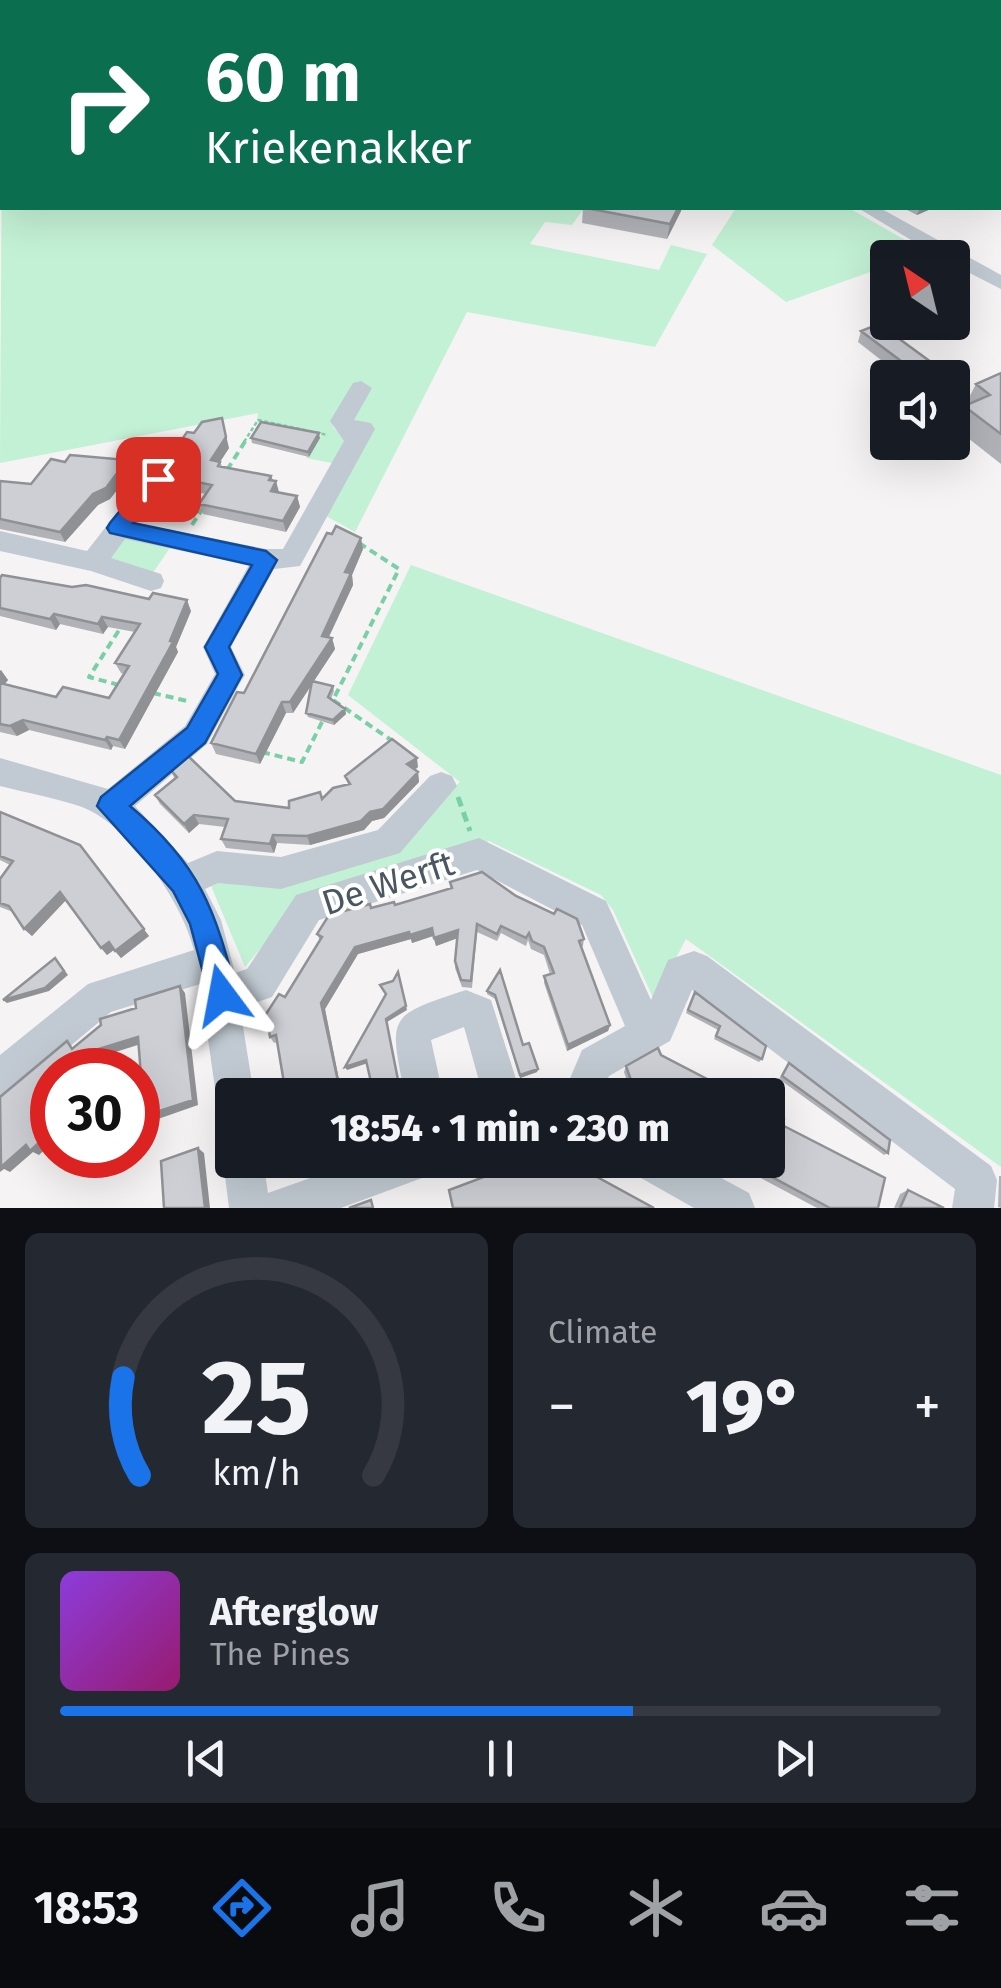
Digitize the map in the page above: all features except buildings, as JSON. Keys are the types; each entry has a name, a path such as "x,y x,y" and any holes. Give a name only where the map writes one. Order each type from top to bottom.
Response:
{"street":[{"path":"870,210 1001,283"},
{"path":"118,528 266,560 291,559 360,435 342,421 361,388"},
{"path":"93,562 158,479"},
{"path":"0,541 93,562 108,570 150,580"},
{"path":"111,806 196,735 230,675 217,647 266,560"},
{"path":"0,772 90,796 111,806 138,830 183,882 204,920 218,978 233,1078"},
{"name":"De Werft","path":"183,882 217,867 281,873 388,842 448,789"},
{"name":"De Werft","path":"0,1078 101,997 218,978 259,984 308,907 479,854 594,912 647,1034"},
{"path":"588,1078 594,1063 657,1028 682,973 694,969 977,1180 973,1208"},
{"path":"420,1078 410,1036 420,1024 466,1008 478,1013 497,1078"},
{"path":"246,1178 250,1208"},
{"path":"284,1208 368,1178"},
{"path":"676,1178 716,1204"}],"path":[{"path":"220,480 258,420 360,435"},
{"path":"183,540 211,495"},
{"path":"249,748 302,762 399,569 358,542"},
{"path":"124,686 89,677 150,580"},
{"path":"142,690 212,707"},
{"path":"333,700 403,749"},
{"path":"448,789 479,854"}],"green space":[{"path":"1,210 583,210 572,225 545,222 530,244 659,270 671,245 707,254 655,347 467,312 355,532 326,516 372,429 352,422 367,393 350,395 333,427 349,444 337,464 306,458 321,435 257,422 258,413 0,463"},
{"path":"735,210 852,210 905,240 870,240 870,272 786,302 712,245"},
{"path":"127,535 172,545 152,574 104,558"},
{"path":"411,565 1001,775 1001,1167 686,939 654,1000 613,910 601,895 489,841 305,896 245,967 209,881 292,877 440,800 460,782 348,695"}],"route":[{"path":"158,479 118,528 266,560 217,647 230,675 196,735 111,806 138,830 183,882 204,920 222,995"}]}
